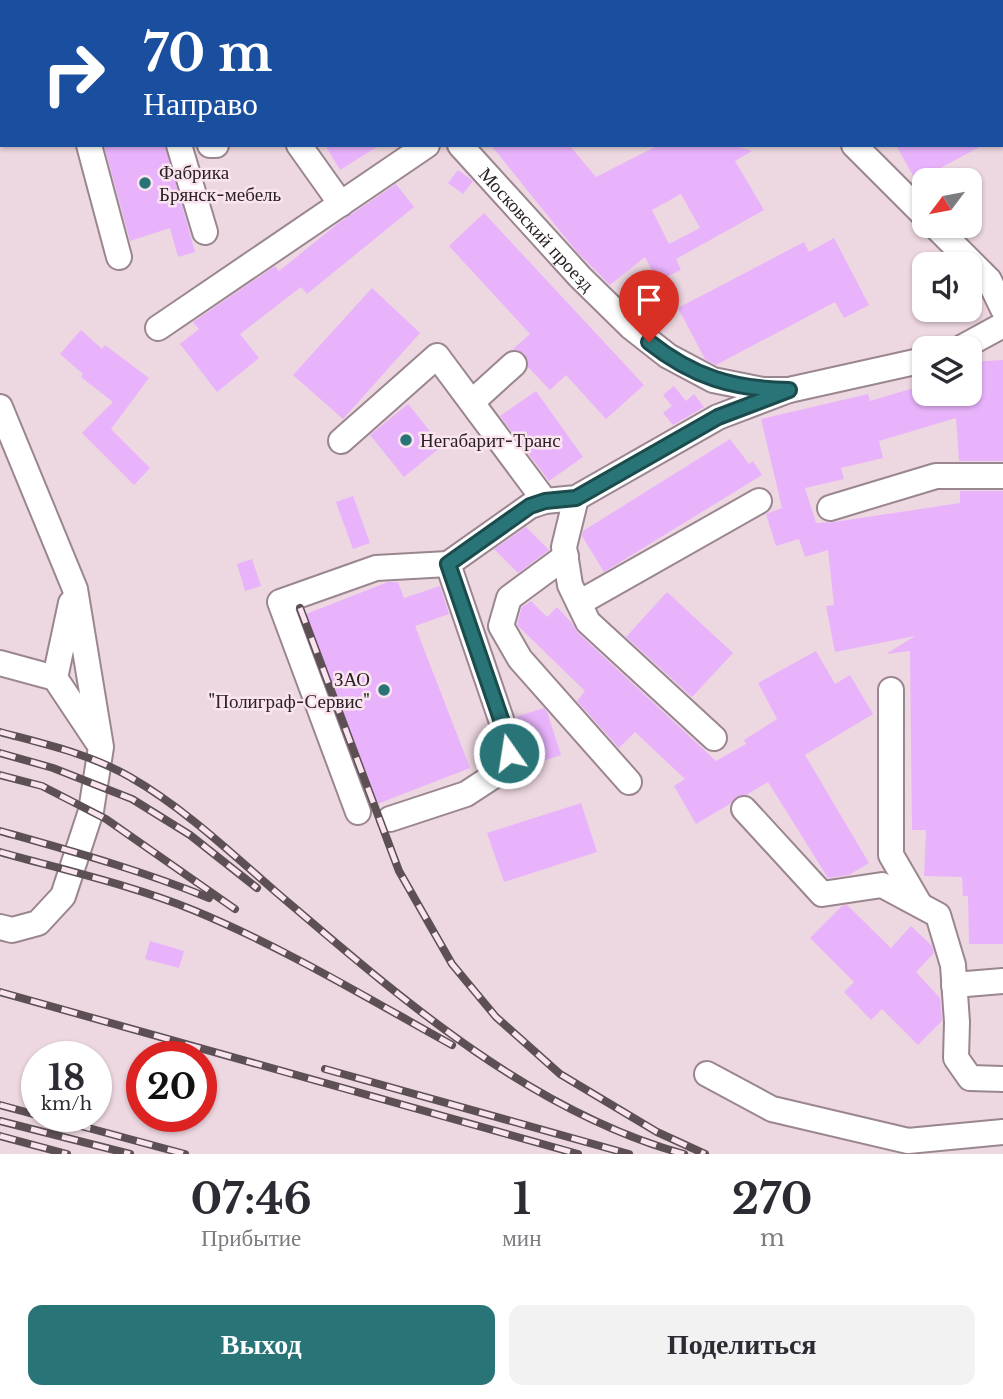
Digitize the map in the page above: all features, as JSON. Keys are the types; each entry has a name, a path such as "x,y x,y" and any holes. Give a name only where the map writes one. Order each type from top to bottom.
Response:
{"street":[{"path":"90,147 119,257"},
{"path":"179,147 205,232"},
{"path":"300,147 341,204"},
{"path":"158,328 424,147"},
{"name":"Московский проезд","path":"462,147 580,277 631,327 668,356 713,380 763,390 789,390 912,363"},
{"path":"856,147 912,203"},
{"path":"947,238 989,280 1003,309"},
{"path":"982,336 1003,325"},
{"path":"341,441 437,356 545,501"},
{"path":"472,402 514,365"},
{"path":"358,812 280,602 376,568 448,564 530,506 545,501 576,498 718,417 789,390"},
{"path":"0,407 75,589 101,747 91,811 63,896 38,923 12,930 0,927"},
{"path":"830,508 936,476 1003,476"},
{"path":"576,498 564,547 570,585 588,622 714,738"},
{"path":"579,603 759,500"},
{"path":"566,556 509,598 501,626 520,659 629,782"},
{"path":"390,819 466,794 495,775 509,753 504,728 448,564"},
{"path":"55,678 75,589"},
{"path":"0,663 55,678 101,747"},
{"path":"891,690 891,855 920,906"},
{"path":"744,809 822,894 881,886 938,915 953,965 957,1022 956,1058 970,1078 1003,1079"},
{"path":"954,985 1003,981"},
{"path":"707,1074 772,1109 908,1141 1003,1132"}],"building":[{"name":"Фабрика Брянск-мебель","path":"105,147 166,147 195,252 178,257 170,228 130,241"},
{"path":"326,147 377,147 340,170"},
{"path":"493,147 571,147 596,177 655,147 738,147 752,151 735,161 764,210 676,259 681,270 657,281 645,257 610,285 577,252","holes":["681,194 700,228 669,244 652,210"]},
{"path":"897,147 979,147 940,168 912,168 912,174"},
{"path":"458,170 473,181 463,194 448,183"},
{"path":"396,184 414,207 307,294 301,287 240,334 259,358 217,392 180,344 199,329 193,322 275,266 279,271 340,222"},
{"path":"484,213 644,385 606,419 566,375 550,390 528,367 525,354 513,349 530,334 449,246"},
{"path":"834,238 869,305 844,318 835,302 716,365 705,359 678,308 804,242 809,252"},
{"path":"372,288 420,333 343,419 293,375"},
{"path":"81,330 102,349 105,345 149,378 111,429 150,468 134,485 82,433 113,402 81,377 83,374 60,354"},
{"path":"1003,360 1003,461 959,461 956,418 879,441 883,458 841,468 844,479 805,488 816,523 960,503 960,491 1003,491 1003,944 969,944 968,896 963,896 962,877 924,876 926,830 912,830 910,651 886,654 915,636 835,652 826,606 834,605 828,550 805,557 799,539 776,546 766,514 782,508 761,419 868,394 870,401 912,389 912,406 982,406 982,361"},
{"path":"674,386 686,401 694,394 704,407 673,425 663,413 672,406 663,395"},
{"path":"536,391 583,457 549,481 500,416"},
{"name":"Негабарит-Транс","path":"408,404 442,446 404,477 370,435"},
{"path":"730,439 749,464 753,461 762,475 604,572 582,536 583,531"},
{"path":"353,496 370,543 353,549 336,502"},
{"path":"526,527 549,550 518,573 494,549"},
{"path":"252,559 261,586 245,591 237,564"},
{"path":"388,582 398,582 404,598 440,586 449,614 415,626 470,768 372,806 301,616"},
{"path":"667,592 733,653 692,697 626,637"},
{"path":"531,601 547,617 557,607 578,633 716,761 746,744 744,740 777,719 758,683 816,651 835,684 850,675 873,714 805,755 869,863 849,875 828,878 768,782 735,798 730,804 696,824 674,786 685,779 635,732 619,748 577,701 585,691 519,627 517,624 522,607"},
{"path":"544,708 561,755 528,766 516,717"},
{"path":"581,803 597,852 504,882 487,833"},
{"path":"847,905 891,948 911,926 932,946 934,953 916,972 940,998 942,1021 918,1045 882,1009 871,1020 844,992 854,982 810,938 842,906"},
{"path":"150,941 184,951 179,968 145,959"}],"railway":[{"path":"300,608 399,871 452,964 496,1017 560,1074 657,1132 705,1154"},
{"path":"0,732 99,762 150,789 206,831 417,1009 467,1046 571,1109 627,1135 684,1154"},
{"path":"0,753 53,768 132,799 190,835 257,888"},
{"path":"0,775 42,786 106,819 235,909"},
{"path":"0,831 132,870 209,898"},
{"path":"0,852 122,885 226,924 356,991 452,1045"},
{"path":"0,992 578,1154"},
{"path":"325,1069 629,1154"},
{"path":"0,1105 21,1111"},
{"path":"0,1121 130,1154"},
{"path":"103,1132 185,1154"},
{"path":"0,1136 67,1154"}],"place":[{"name":"Фабрика Брянск-мебель","path":"145,183"},
{"name":"Негабарит-Транс","path":"406,440"},
{"name":"ЗАО \"Полиграф-Сервис\"","path":"384,690"}],"route":[{"path":"509,753 504,728 448,564 530,506 545,501 576,498 718,417 789,390 763,390 713,380 668,356 649,342"}]}
